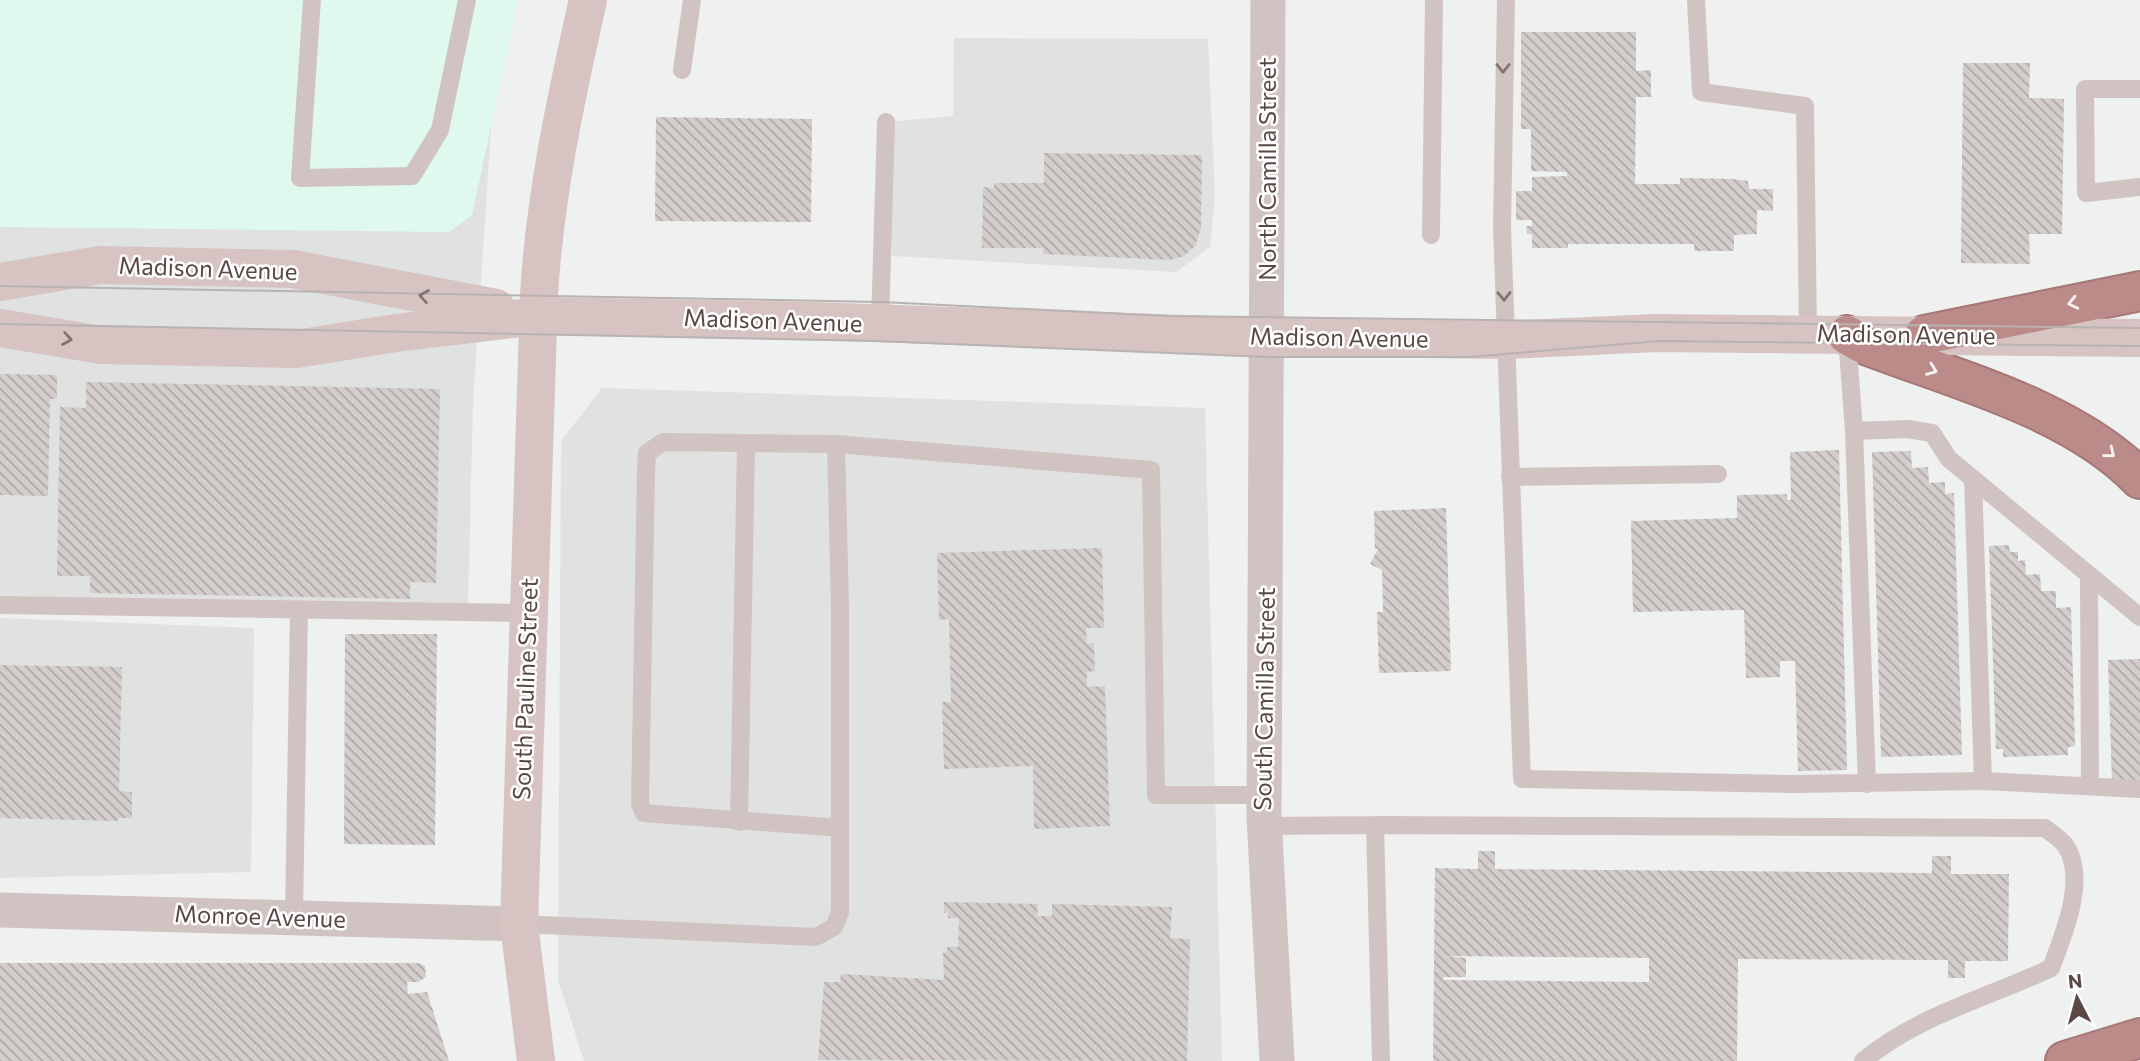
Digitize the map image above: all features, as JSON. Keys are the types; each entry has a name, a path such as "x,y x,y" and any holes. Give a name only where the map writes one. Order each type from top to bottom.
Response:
{"highway":[{"path":"1924,335 2140,291"},
{"path":"1847,335 1863,344 2052,416 2104,448 2140,479"},
{"path":"2065,1061 2140,1038"}],"street":[{"name":"South Pauline Street","path":"536,1061 519,924 543,227 553,161 588,0"},
{"name":"North Camilla Street","path":"1268,0 1268,337"},
{"name":"Madison Avenue","path":"0,282 100,265 293,269 398,292 539,316"},
{"name":"Madison Avenue","path":"0,328 101,345 296,349 397,332 539,316 1268,337 1505,340 1655,333 2140,338"},
{"name":"South Camilla Street","path":"1268,337 1264,810 1277,1061"},
{"name":"Monroe Avenue","path":"0,910 519,924"}],"lane":[{"path":"312,0 300,178 412,176 440,130 467,0"},
{"path":"682,70 692,0"},
{"path":"1431,234 1434,0"},
{"path":"1506,0 1502,215 1522,779 1867,784 1983,781 2140,789"},
{"path":"1696,0 1701,92 1805,106 1808,334"},
{"path":"2140,89 2085,89 2086,193 2140,187"},
{"path":"880,324 886,122"},
{"path":"1847,335 1854,431 1867,784"},
{"path":"1854,431 1908,429 1932,433 1949,459 2140,617"},
{"path":"840,828 654,817 644,814 640,804 647,453 663,442 836,444 1151,470 1156,795 1375,825 2045,828 2064,843 2073,863 2072,895 2051,968 2005,990 1939,1013 1887,1041 1863,1061"},
{"path":"739,822 746,443"},
{"path":"519,924 816,937 834,927 840,912 836,444"},
{"path":"1510,477 1718,474"},
{"path":"1973,479 1983,781"},
{"path":"2090,575 2090,785"},
{"path":"0,605 529,612"},
{"path":"294,918 299,609"},
{"path":"1375,825 1381,1061"}],"shaded area":[{"path":"0,0 510,0 491,128 473,404 468,605 0,599"},
{"path":"0,0 518,0 472,215 449,232 0,227"},
{"path":"954,38 1208,39 1215,197 1210,247 1176,272 892,256 886,122 953,116"},
{"path":"602,388 1205,408 1222,1061 584,1061 558,980 561,441"},
{"path":"0,618 254,628 251,872 0,878"}],"building":[{"path":"1521,32 1636,32 1636,71 1651,70 1651,97 1636,97 1635,184 1680,184 1680,178 1733,179 1748,181 1749,189 1773,189 1773,211 1757,210 1757,234 1734,235 1734,251 1694,251 1694,244 1568,244 1568,248 1532,248 1532,234 1527,234 1526,226 1532,226 1532,220 1516,220 1516,191 1532,191 1532,177 1567,176 1567,172 1531,171 1531,129 1521,129"},
{"path":"1963,63 2030,63 2029,98 2064,99 2062,234 2029,234 2030,264 1961,263"},
{"path":"656,117 812,119 811,222 655,221"},
{"path":"1044,153 1202,155 1201,228 1195,246 1184,256 1170,260 1043,254 1043,248 982,248 983,187 994,188 994,183 1044,183"},
{"path":"0,374 57,375 57,399 50,399 48,496 0,495"},
{"path":"86,382 440,389 436,583 410,582 410,599 90,593 90,576 57,576 60,407 86,408"},
{"path":"1839,450 1847,770 1798,771 1795,661 1780,661 1780,677 1746,678 1744,610 1633,612 1631,521 1737,518 1737,495 1787,494 1787,500 1791,500 1790,452"},
{"path":"1911,451 1912,468 1928,467 1929,483 1945,482 1945,494 1954,493 1962,755 1881,757 1872,452"},
{"path":"1446,508 1451,671 1379,673 1377,612 1383,612 1382,570 1370,564 1378,549 1375,549 1374,511"},
{"path":"2009,545 2010,552 2018,552 2018,561 2025,560 2026,575 2040,574 2041,591 2056,591 2056,608 2071,607 2075,746 2068,747 2068,755 2003,757 2003,749 1996,749 1989,546"},
{"path":"1102,548 1104,628 1086,628 1087,643 1094,643 1095,671 1087,672 1087,687 1105,686 1110,826 1034,829 1033,766 944,769 942,702 951,702 949,619 939,620 937,553"},
{"path":"345,634 437,634 435,845 344,844"},
{"path":"2140,659 2140,782 2112,783 2108,660"},
{"path":"0,665 122,667 119,791 132,792 132,818 118,818 118,821 0,818"},
{"path":"1478,851 1495,851 1495,869 1932,873 1932,856 1951,856 1951,874 2009,874 2008,961 1965,961 1965,978 1948,978 1948,960 1738,959 1737,1061 1433,1061 1435,868 1478,869","holes":["1444,956 1649,958 1649,982 1443,980 1444,977 1466,977 1466,958"]},
{"path":"944,902 1038,904 1037,916 1052,916 1052,904 1172,907 1170,938 1190,939 1187,1061 818,1060 824,982 840,982 841,974 944,980 943,953 947,952 947,947 958,947 959,918 948,918 948,912 944,913"},
{"path":"0,963 418,963 425,966 426,977 418,982 407,982 408,994 427,992 449,1061 0,1061"}],"tram line":[{"path":"0,286 882,302 1168,316 2140,328"},
{"path":"0,324 878,341 1268,357 1469,357 1659,341 2140,346"}]}
